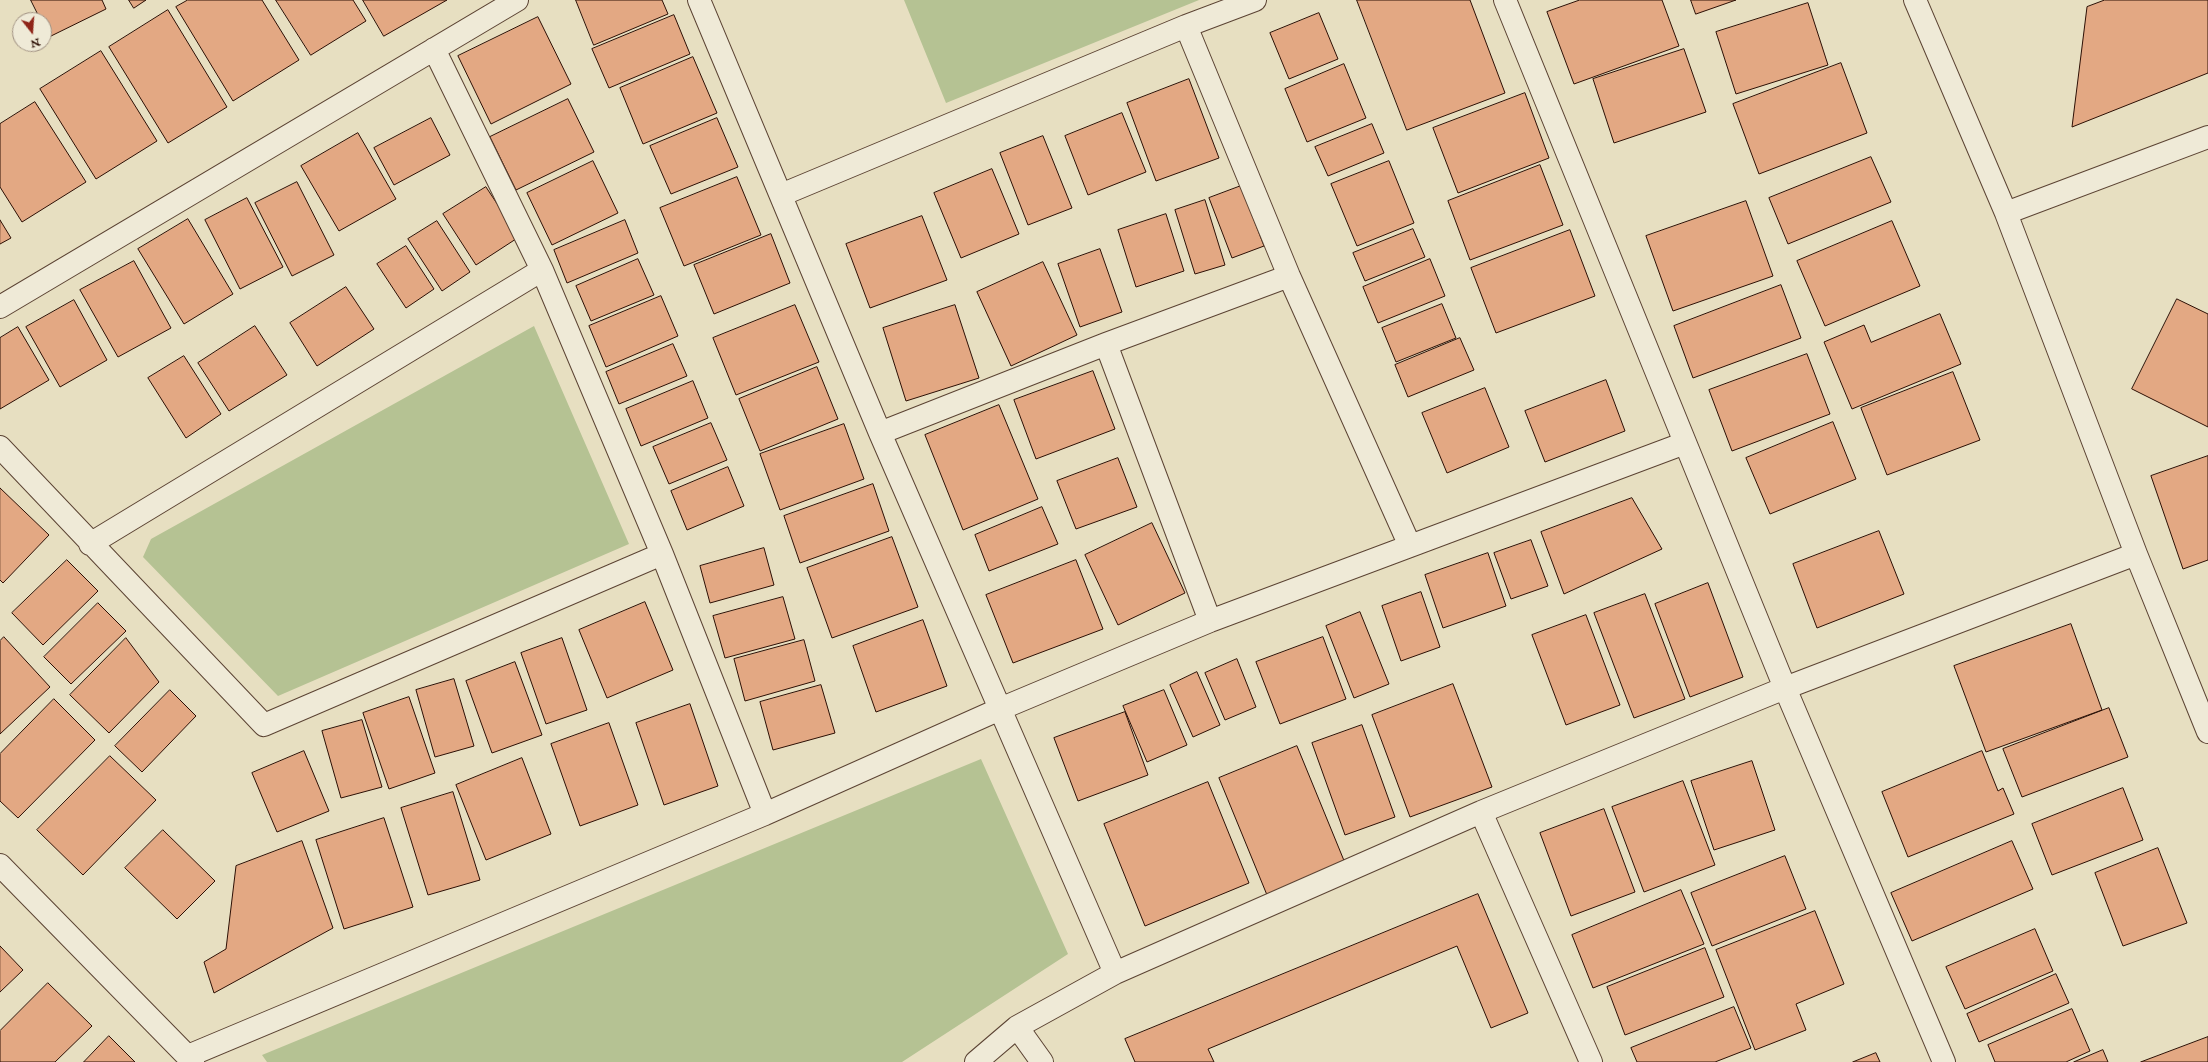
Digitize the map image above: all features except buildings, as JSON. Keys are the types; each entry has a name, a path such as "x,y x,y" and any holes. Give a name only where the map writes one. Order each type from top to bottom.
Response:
{"street":[{"path":"0,307 517,0"},
{"path":"699,0 880,433 1115,973"},
{"path":"781,195 1186,26 1255,0"},
{"path":"1505,0 1785,688 1944,1062"},
{"path":"1915,0 2006,213 2136,554 2208,732"},
{"path":"1186,26 1289,276 1410,546"},
{"path":"434,49 542,270 662,554 765,814"},
{"path":"2006,213 2208,137"},
{"path":"90,544 542,270"},
{"path":"880,433 1106,344 1289,276"},
{"path":"1106,344 1210,621"},
{"path":"0,865 191,1059 765,814 1000,709 1210,621 1685,443"},
{"path":"0,447 90,544 264,725 662,554"},
{"path":"976,1062 1017,1027 1115,973 1481,812 1785,688 2136,554"},
{"path":"1481,812 1591,1062"},
{"path":"1017,1027 1042,1062"}],"green space":[{"path":"904,0 1199,0 946,103"},
{"path":"534,326 629,544 278,696 143,557 151,539"},
{"path":"981,759 1068,954 902,1062 267,1062 262,1055"}]}
